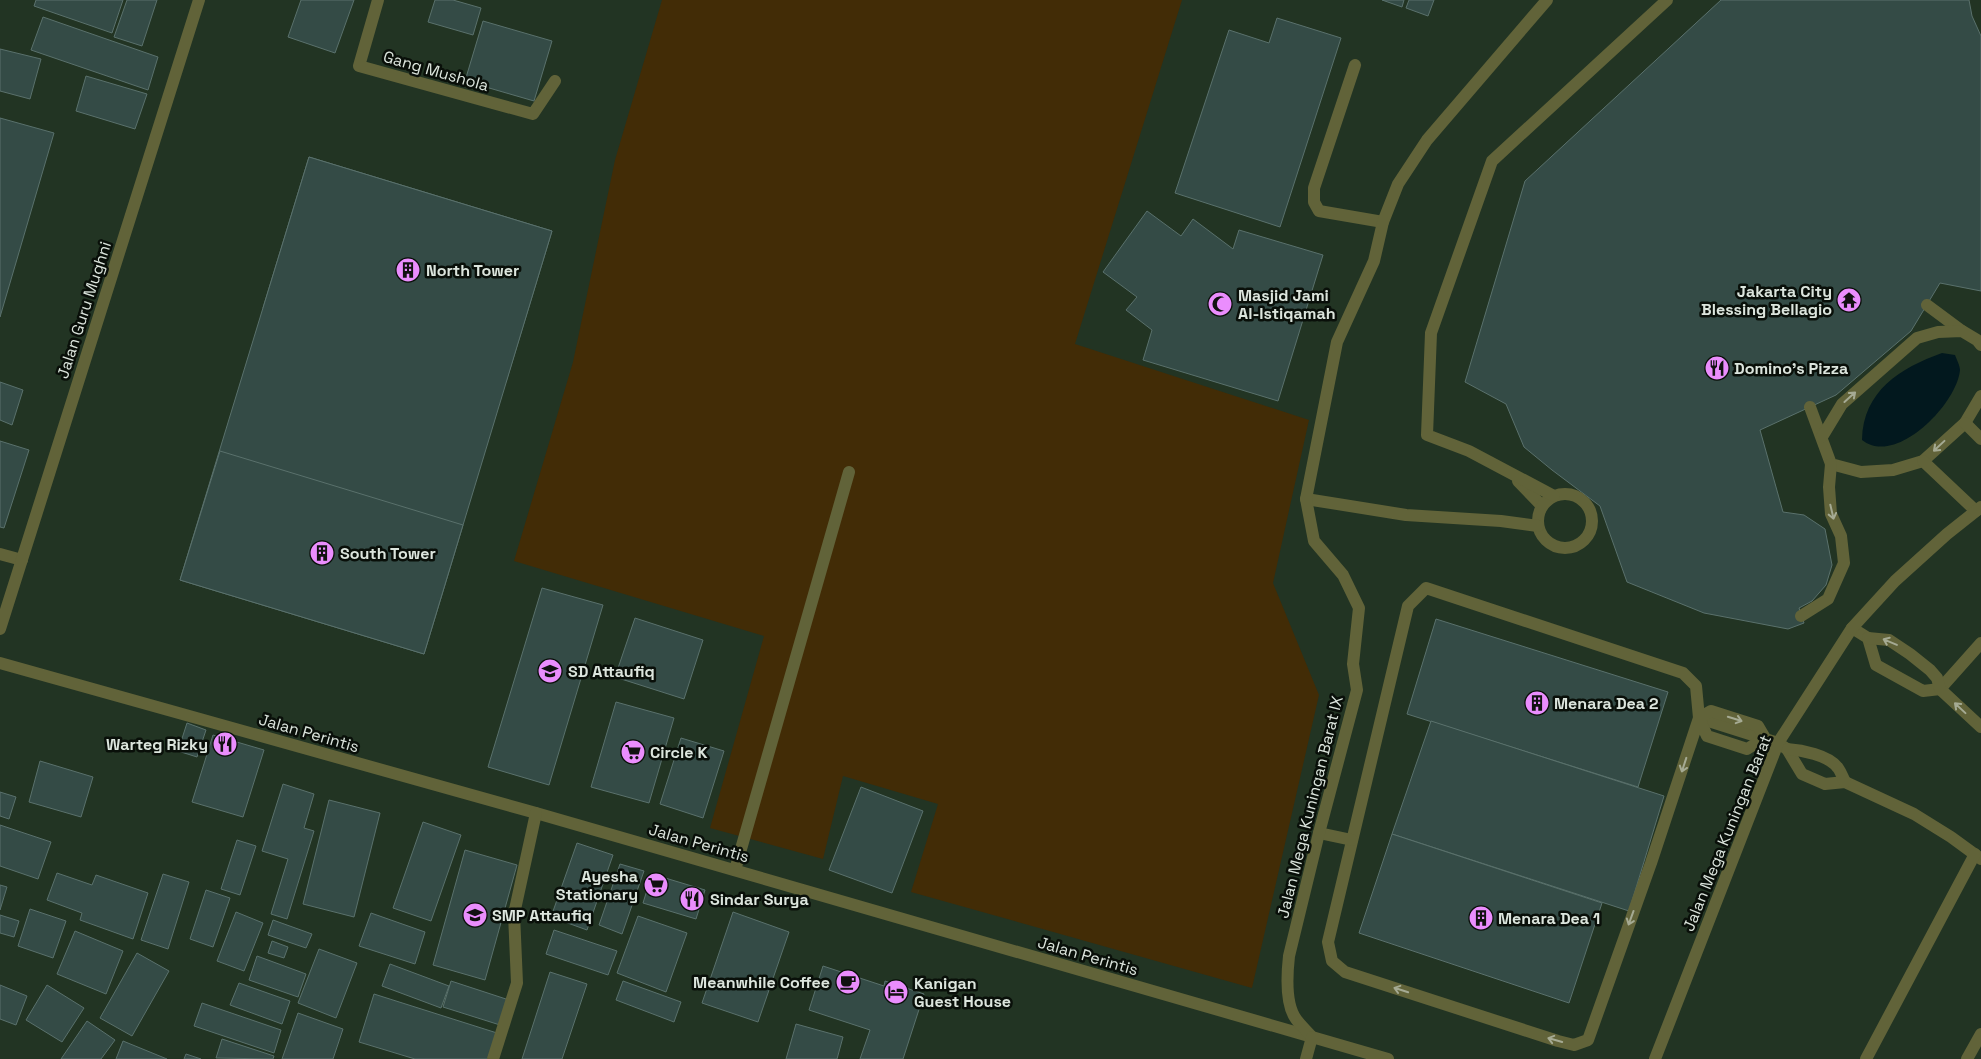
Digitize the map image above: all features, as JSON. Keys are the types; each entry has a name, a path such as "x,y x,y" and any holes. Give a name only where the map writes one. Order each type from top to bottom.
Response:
{"street":[{"name":"Jalan Guru Mughni","path":"0,629 199,0"},
{"name":"Gang Mushola","path":"378,0 359,66 533,114 555,81"},
{"name":"Jalan Mega Kuningan Barat IX","path":"1312,1037 1295,1018 1289,998 1287,977 1289,956 1356,690 1352,664 1359,608 1343,575 1314,541 1306,499 1337,342 1374,261 1384,222 1398,184 1427,140 1546,0"},
{"path":"1554,496 1468,451 1427,435 1431,333 1492,162 1667,0"},
{"path":"1355,65 1314,188 1314,202 1319,211 1384,222"},
{"path":"1927,305 1977,340 1981,346"},
{"path":"1822,437 1842,404 1917,338 1938,332 1962,330"},
{"path":"1831,464 1861,472 1893,470 1923,461 1965,423 1981,396"},
{"path":"1801,616 1828,599 1844,563 1841,536 1832,514 1828,487 1831,464 1810,407"},
{"path":"1965,423 1981,439"},
{"path":"1923,461 1979,509"},
{"path":"735,870 850,472"},
{"path":"1512,473 1542,506"},
{"path":"1571,494 1586,504 1590,512 1590,529 1580,542 1564,547 1555,546 1548,541 1538,526 1539,513 1542,506 1554,496 1571,494"},
{"path":"1306,499 1406,515 1501,521 1538,526"},
{"name":"Jalan Mega Kuningan Barat","path":"1655,1059 1782,746 1852,628 1895,581 1947,534 1979,509"},
{"path":"0,554 22,560"},
{"path":"1765,738 1747,748 1707,736 1699,718 1696,686 1683,673 1426,588 1408,606 1328,942 1332,961 1345,972 1574,1045 1588,1040 1651,863 1699,718 1711,711 1758,726 1765,738 1782,746 1807,751 1828,760 1837,766 1845,782"},
{"path":"1852,628 1868,638 1889,640 1910,654 1937,678 1940,689 1981,727"},
{"path":"1868,638 1876,664 1922,691 1940,689 1981,643"},
{"name":"Jalan Perintis","path":"0,664 536,813 1388,1059"},
{"path":"1782,746 1802,774 1825,784 1845,782 1914,814 1951,837 1978,857 1866,1059"},
{"path":"493,1059 517,983 514,914 536,813"},
{"path":"1319,833 1352,840"},
{"path":"1967,1059 1981,1034"},
{"path":"1306,1059 1312,1037"}],"shaded area":[{"path":"0,0 1981,0 1981,1059 0,1059"},
{"path":"662,0 1182,0 1075,344 1309,420 1273,583 1319,695 1252,988 911,892 938,804 843,776 823,859 710,828 764,636 514,561 573,362 615,160"}],"water":[{"path":"1942,353 1955,355 1960,370 1956,384 1937,414 1923,428 1907,439 1891,445 1876,446 1862,440 1864,423 1869,408 1887,384 1898,374 1912,366"}],"building":[{"path":"36,0 123,0 112,33 34,6"},
{"path":"127,0 157,0 142,46 114,37"},
{"path":"301,0 354,0 335,53 288,37"},
{"path":"435,0 453,0 481,8 473,35 428,22"},
{"path":"1382,0 1404,0 1402,7"},
{"path":"1409,0 1434,0 1428,16 1406,8"},
{"path":"1721,0 1969,0 1972,16 1981,36 1981,291 1940,283 1911,331 1836,395 1760,430 1783,512 1804,515 1825,529 1832,565 1826,585 1812,601 1799,608 1804,623 1788,629 1704,613 1627,582 1600,506 1524,447 1506,404 1465,382 1525,181"},
{"path":"43,17 158,57 148,90 31,50"},
{"path":"1277,18 1341,38 1280,227 1175,193 1229,30 1269,43"},
{"path":"483,21 552,41 534,101 465,81"},
{"path":"0,49 41,59 30,99 0,91"},
{"path":"86,76 147,94 135,129 76,111"},
{"path":"0,118 54,133 0,317"},
{"name":"North Tower","path":"309,157 552,231 506,382 263,308"},
{"path":"309,157 552,231 424,654 180,580"},
{"name":"Masjid Jami Al-Istiqamah","path":"1147,211 1181,236 1193,219 1233,249 1239,230 1323,255 1278,401 1143,360 1152,330 1126,310 1137,297 1103,272"},
{"path":"0,382 23,390 12,425 0,420"},
{"path":"0,441 29,450 4,528 0,527"},
{"name":"South Tower","path":"220,451 463,525 424,654 180,580"},
{"name":"SD Attaufiq","path":"542,588 603,605 549,785 488,767"},
{"path":"635,618 703,640 684,699 615,677"},
{"name":"Menara Dea 2","path":"1436,619 1668,692 1638,787 1407,714"},
{"name":"Circle K","path":"616,702 674,718 649,803 591,787"},
{"path":"1431,721 1664,796 1629,911 1392,834"},
{"path":"187,723 206,730 197,757 178,751"},
{"path":"213,735 264,750 243,817 192,802"},
{"path":"681,738 724,751 703,818 660,804"},
{"path":"40,761 93,777 81,817 29,802"},
{"path":"283,784 314,794 304,828 314,831 287,919 271,914 288,859 262,851"},
{"path":"861,787 923,811 892,893 829,870"},
{"path":"0,792 16,797 9,819 0,816"},
{"path":"329,800 380,813 354,917 303,904"},
{"path":"423,822 461,835 431,921 393,908"},
{"path":"0,825 51,842 38,879 0,866"},
{"name":"Menara Dea 1","path":"1392,834 1602,903 1569,1003 1359,933"},
{"path":"237,840 256,846 240,895 221,889"},
{"path":"577,843 613,855 587,930 551,917"},
{"name":"SMP Attaufiq","path":"465,850 517,865 485,980 433,965"},
{"path":"620,864 644,871 622,934 599,925"},
{"path":"57,873 92,885 96,875 148,893 133,939 80,920 82,913 47,900"},
{"path":"163,874 189,882 168,949 141,940"},
{"path":"652,874 705,890 696,919 643,903"},
{"path":"0,885 7,887 0,910"},
{"path":"206,890 230,898 213,947 190,939"},
{"path":"30,909 66,921 53,958 18,946"},
{"path":"236,912 263,923 244,971 217,961"},
{"path":"733,912 789,932 758,1022 702,1003"},
{"path":"371,913 425,932 415,964 359,946"},
{"path":"0,915 19,921 14,937 0,933"},
{"path":"638,916 687,933 666,992 617,973"},
{"path":"273,920 312,934 306,948 268,935"},
{"path":"554,930 617,951 608,975 546,954"},
{"path":"75,931 123,951 106,994 57,974"},
{"path":"272,941 288,947 284,958 268,953"},
{"path":"319,949 357,963 336,1018 298,1003"},
{"path":"137,953 169,971 132,1036 100,1018"},
{"path":"257,956 306,974 298,997 249,980"},
{"path":"390,964 449,986 441,1008 382,986"},
{"path":"823,966 884,986 885,981 924,994 903,1059 860,1059 870,1030 809,1010"},
{"path":"550,972 587,984 562,1059 522,1059"},
{"path":"451,981 509,1000 500,1025 443,1007"},
{"path":"623,981 681,1002 674,1022 616,1000"},
{"path":"239,983 290,1001 282,1024 230,1005"},
{"path":"0,985 27,996 16,1025 0,1019"},
{"path":"47,985 84,1008 62,1042 26,1020"},
{"path":"374,994 497,1033 489,1059 415,1059 359,1042"},
{"path":"202,1003 281,1030 274,1053 194,1026"},
{"path":"298,1013 343,1029 333,1059 282,1059"},
{"path":"87,1021 115,1040 101,1059 61,1059"},
{"path":"796,1024 843,1037 837,1059 786,1059"},
{"path":"222,1039 274,1056 273,1059 216,1058"},
{"path":"123,1041 167,1059 116,1059"},
{"path":"186,1054 201,1059 184,1059"}],"place":[{"name":"North Tower","path":"408,270"},
{"name":"Jakarta City Blessing Bellagio","path":"1849,300"},
{"name":"Masjid Jami Al-Istiqamah","path":"1220,304"},
{"name":"Domino's Pizza","path":"1717,368"},
{"name":"South Tower","path":"322,553"},
{"name":"SD Attaufiq","path":"550,671"},
{"name":"Menara Dea 2","path":"1537,703"},
{"name":"Warteg Rizky","path":"225,744"},
{"name":"Circle K","path":"633,752"},
{"name":"Ayesha Stationary","path":"656,885"},
{"name":"Sindar Surya","path":"692,899"},
{"name":"SMP Attaufiq","path":"475,915"},
{"name":"Menara Dea 1","path":"1481,918"},
{"name":"Meanwhile Coffee","path":"848,982"},
{"name":"Kanigan Guest House","path":"896,992"}]}
